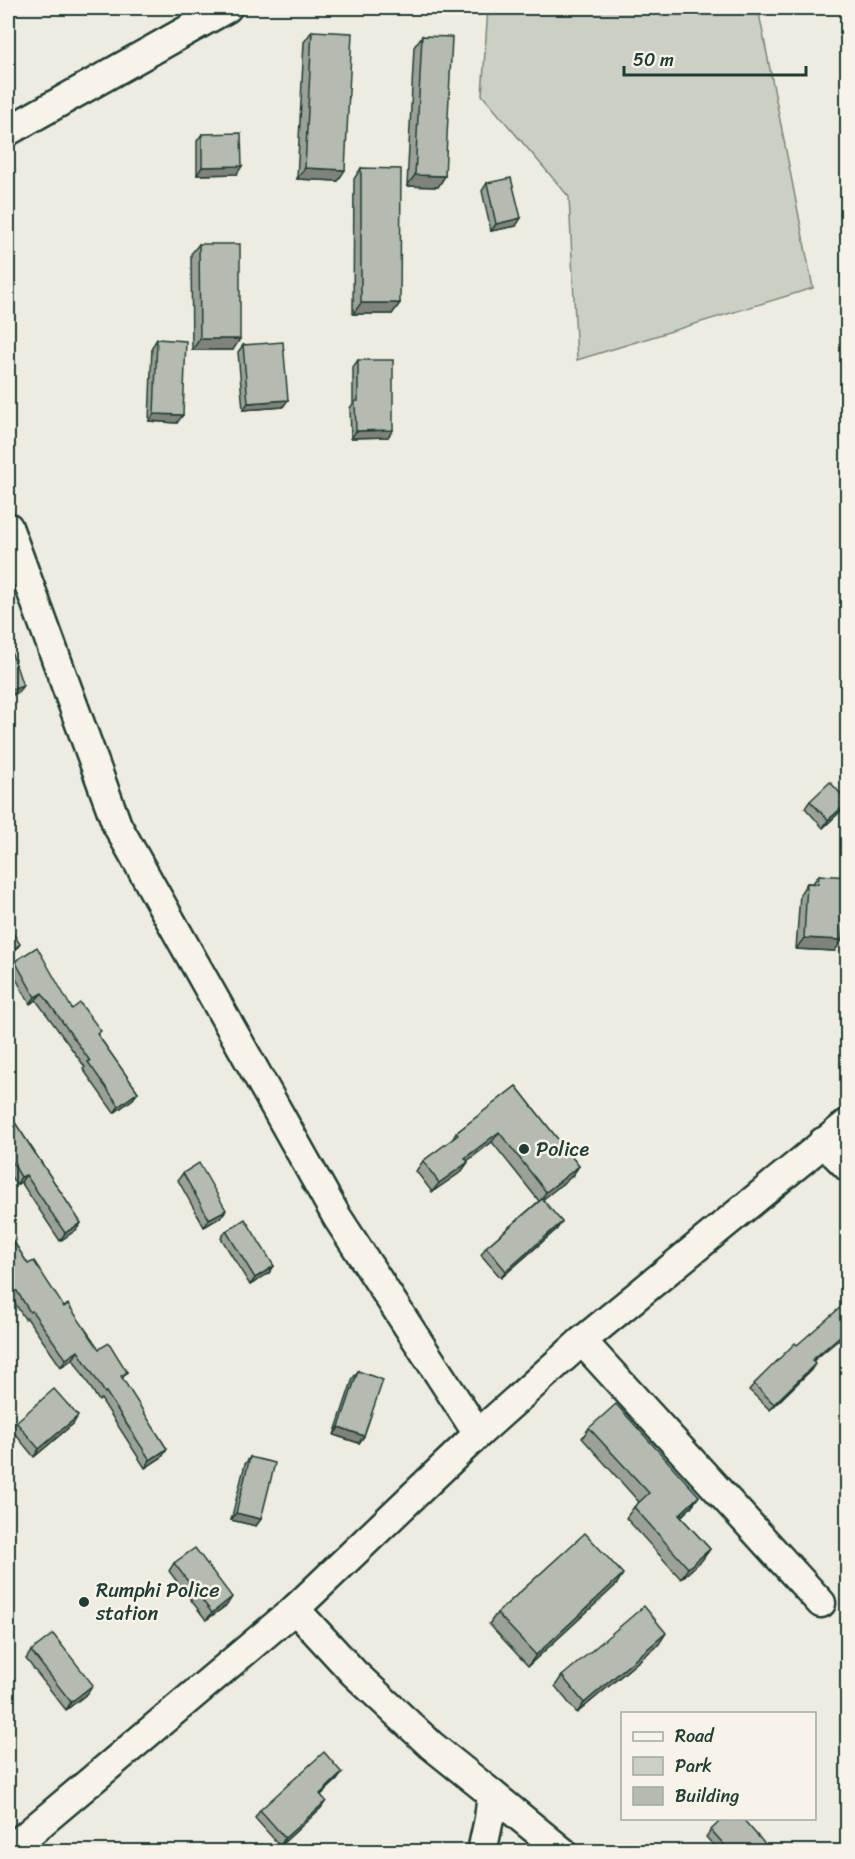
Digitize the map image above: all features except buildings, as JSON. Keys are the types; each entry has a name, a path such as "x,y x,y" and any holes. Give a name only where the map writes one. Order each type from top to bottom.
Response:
{"street":[{"path":"8,131 227,8"},
{"path":"8,526 117,825 337,1217 478,1434"},
{"path":"8,1851 295,1609 478,1434 582,1341 848,1123"},
{"path":"823,1142 848,1167"},
{"path":"582,1341 821,1603"},
{"path":"295,1609 354,1673 422,1737 563,1851"},
{"path":"482,1851 492,1794"}],"green space":[{"path":"488,8 758,8 813,288 577,360 569,197 482,95"}],"place":[{"name":"Police","path":"524,1149"},
{"name":"Rumphi Police station","path":"84,1602"}]}
